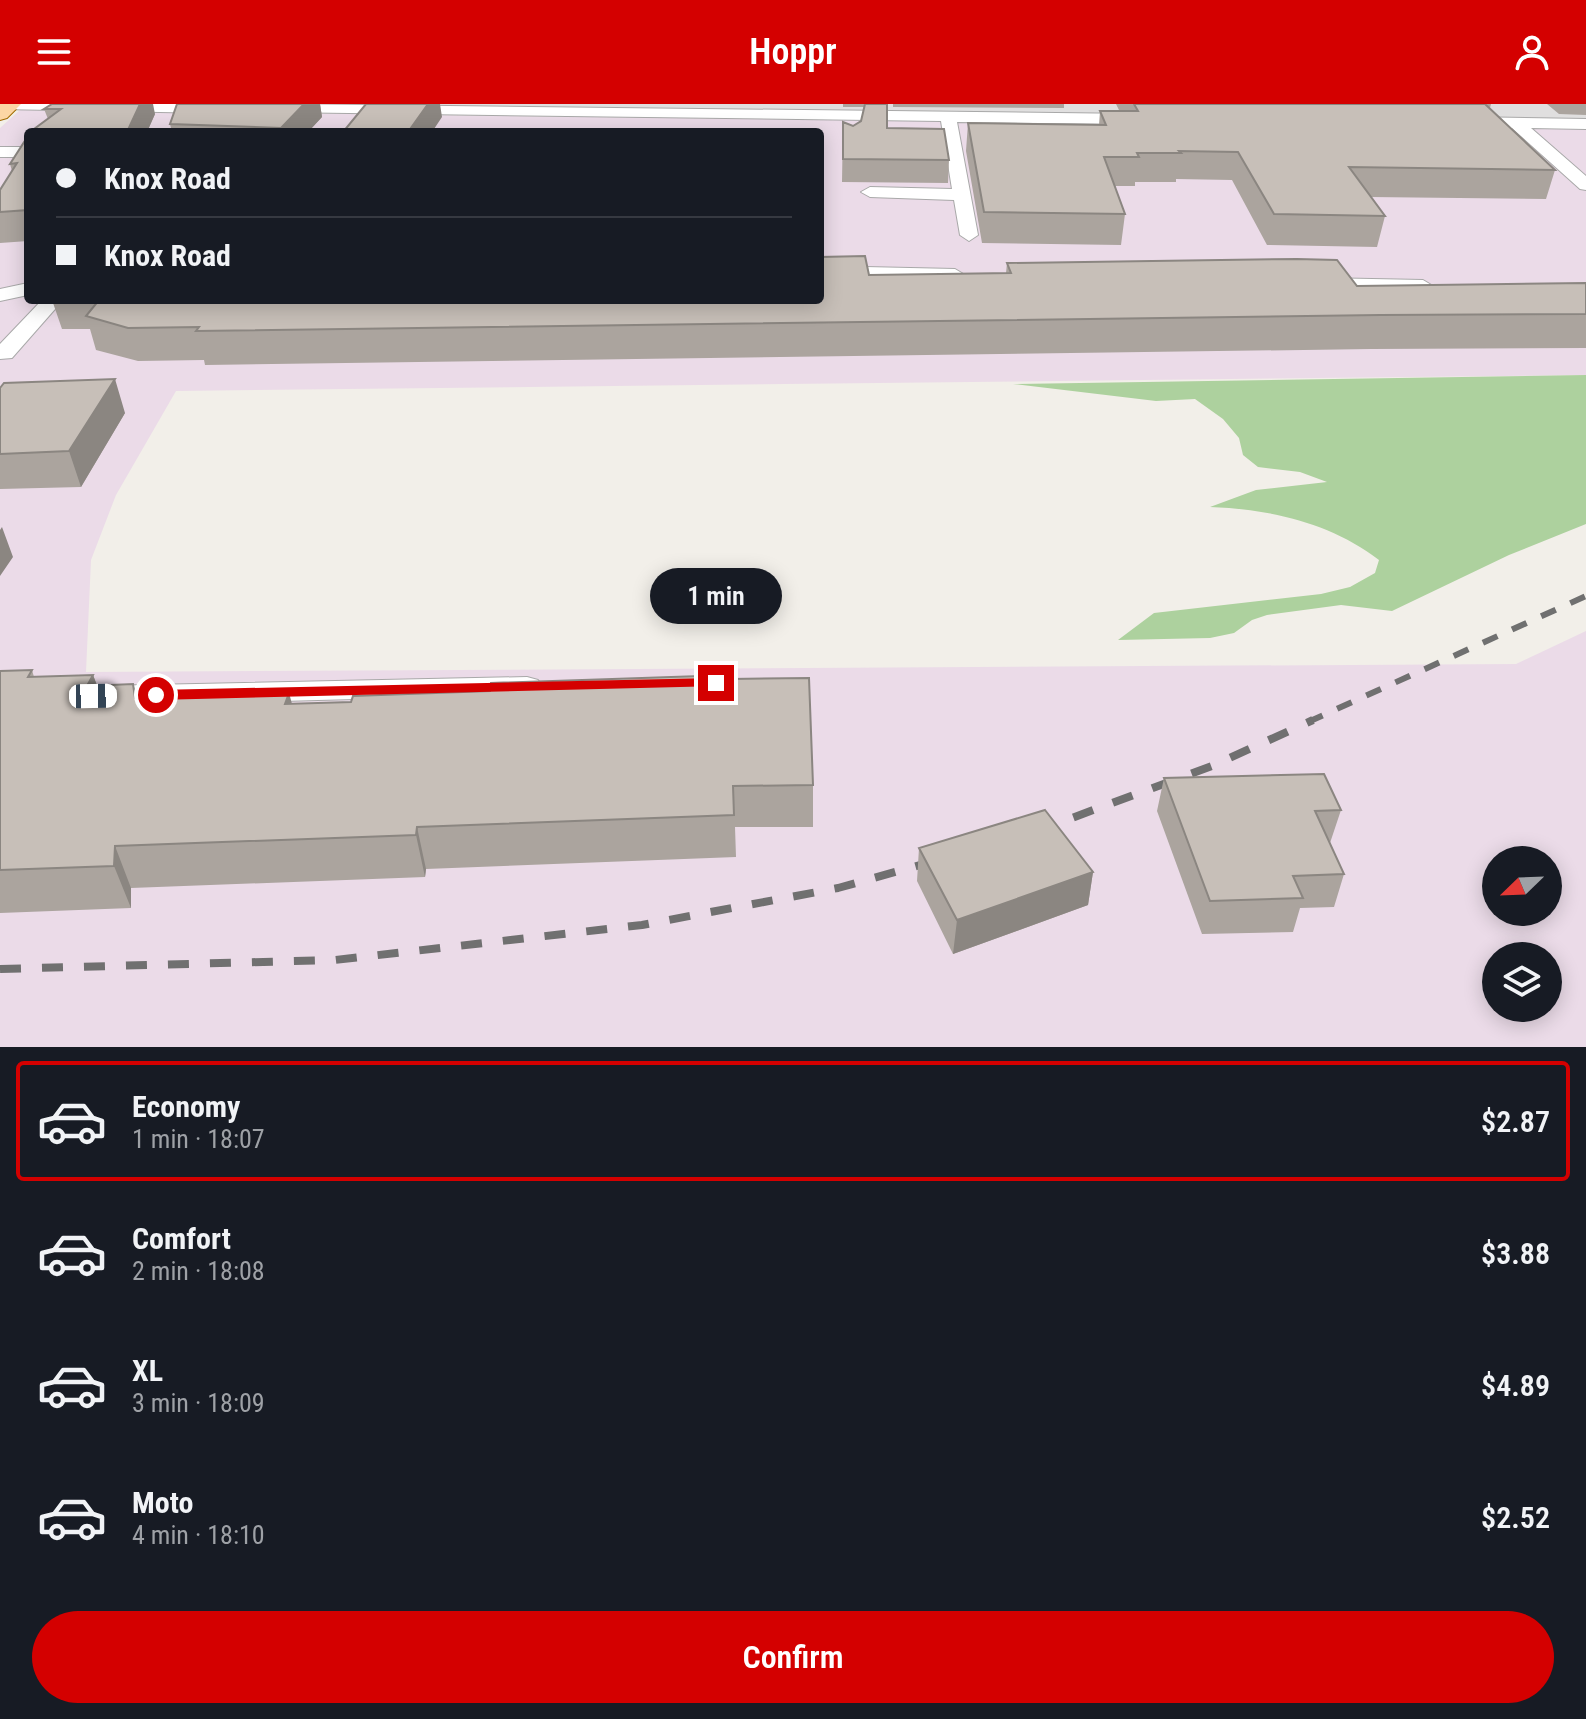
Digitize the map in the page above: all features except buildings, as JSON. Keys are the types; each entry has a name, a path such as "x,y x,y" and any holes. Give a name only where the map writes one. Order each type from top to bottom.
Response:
{"main road":[{"path":"0,114 10,104"}],"street":[{"path":"0,104 232,108"},
{"path":"1485,104 1586,185"},
{"path":"55,125 84,105"},
{"path":"264,108 297,106 854,122 1095,111 1160,119"},
{"path":"948,117 969,235"},
{"path":"1457,122 1586,124"},
{"path":"0,152 24,153"},
{"path":"14,176 24,160"},
{"path":"870,192 962,195"},
{"path":"824,272 979,276"},
{"path":"1298,284 1442,286"},
{"path":"0,285 24,288"},
{"path":"0,295 24,290"},
{"path":"0,352 4,353 49,304"},
{"path":"64,697 557,686"}],"shaded area":[{"path":"306,104 1586,104 1586,129 298,113"},
{"path":"20,110 1586,129 1586,375 176,391 116,495 91,560 86,672 1516,664 1586,631 1586,1047 0,1047 0,128"}],"green space":[{"path":"1586,375 1586,524 1509,555 1392,611 1341,605 1267,615 1252,620 1234,633 1210,638 1118,640 1154,613 1321,594 1350,587 1375,573 1379,560 1341,536 1299,520 1255,511 1210,507 1256,490 1327,482 1300,472 1258,467 1243,455 1239,438 1223,419 1195,399 1156,401 1013,384"}],"railway":[{"path":"1308,722 1586,596"},
{"path":"1034,832 1212,766 1313,720"},
{"path":"0,969 335,960 642,925 838,888 938,860"}],"route":[{"path":"156,695 716,683"}]}
